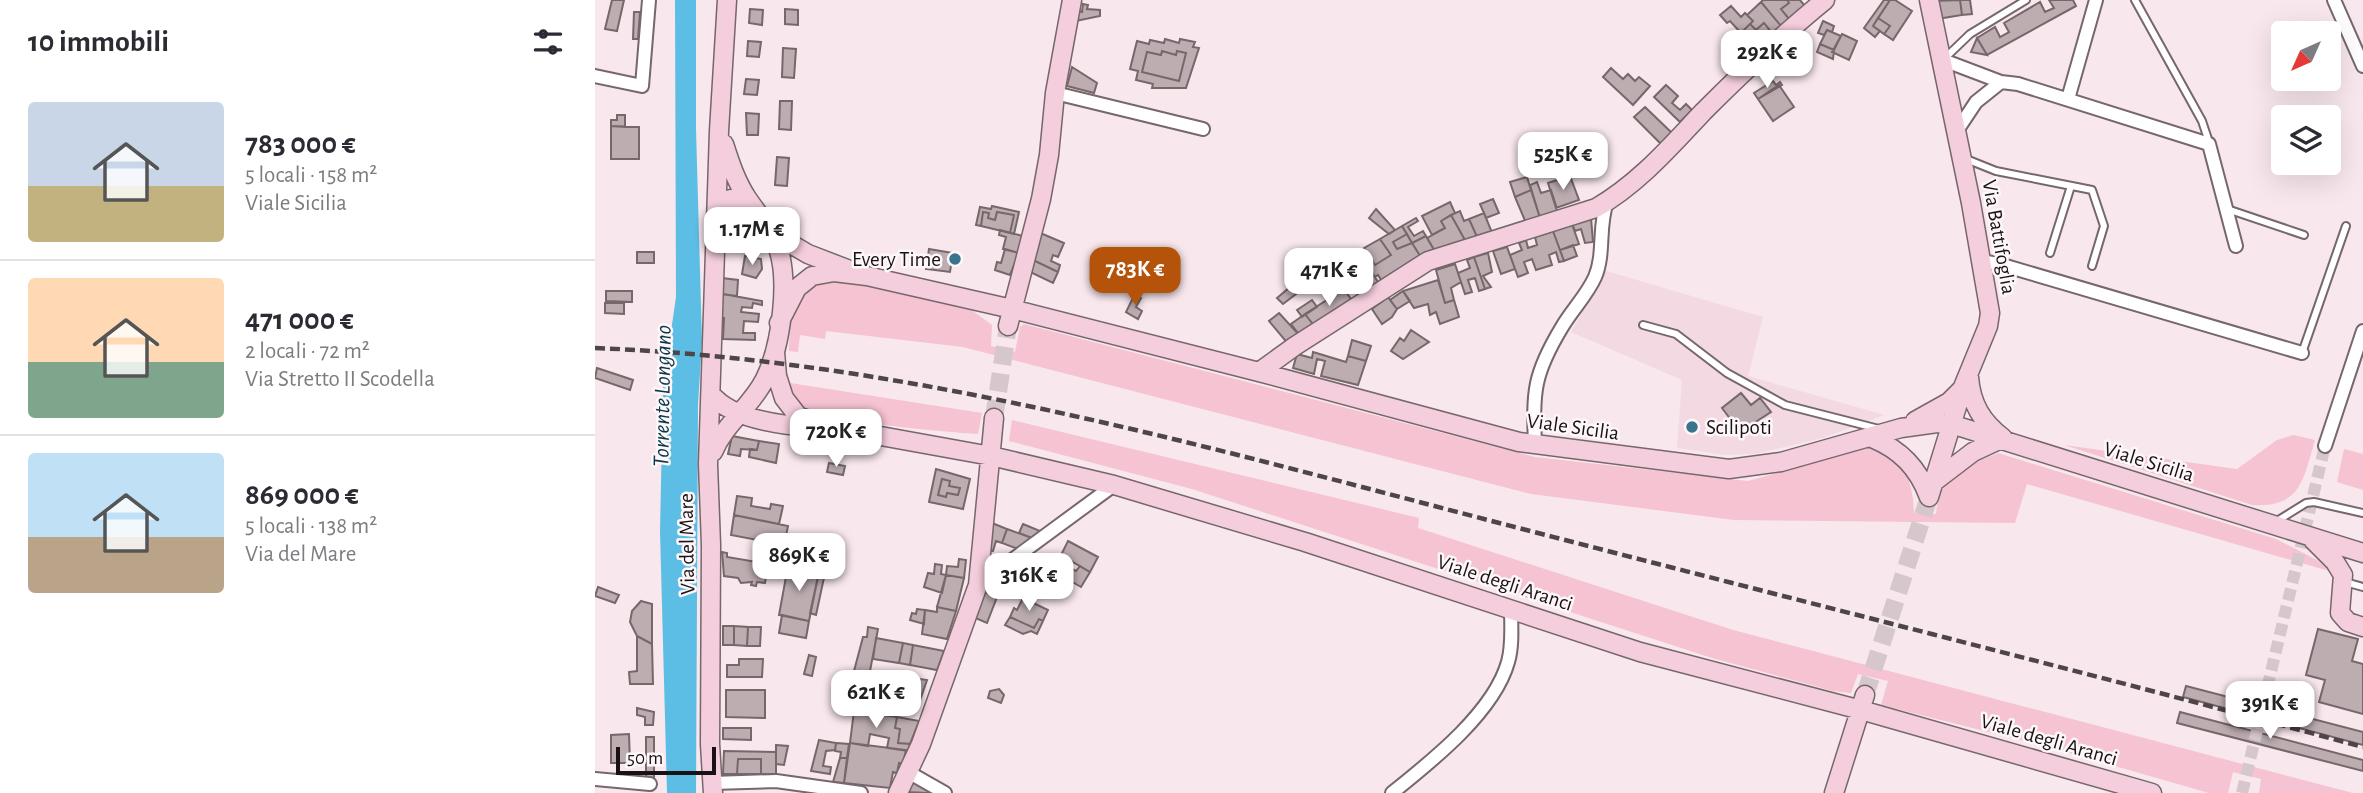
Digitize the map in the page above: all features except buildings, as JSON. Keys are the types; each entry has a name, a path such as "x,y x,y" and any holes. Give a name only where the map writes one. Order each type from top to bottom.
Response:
{"street":[{"path":"595,76 642,86 649,0"},
{"name":"Via del Mare","path":"713,788 708,464 719,131 727,0"},
{"path":"1010,318 1041,199 1055,93 1072,0"},
{"path":"1259,372 1428,261 1596,208 1607,202 1643,174 1754,62 1825,0"},
{"name":"Via Battifoglia","path":"1929,0 1943,60 1990,313 1988,326 1966,381 1932,489"},
{"path":"2068,99 2096,0"},
{"path":"2334,0 2362,59"},
{"path":"1943,60 2001,82 2018,84 2209,144 2236,246"},
{"path":"1956,132 1976,102 2001,82"},
{"path":"1055,93 1203,129"},
{"path":"719,131 737,180 767,225 782,261 775,352 777,376 789,407 806,419 842,429"},
{"path":"717,202 731,199 738,201 808,254 867,276"},
{"path":"1535,446 1533,399 1538,373 1562,327 1596,275 1600,228 1607,202"},
{"path":"1980,261 2000,264 2302,353"},
{"path":"779,323 797,288 812,276 834,272 867,276"},
{"name":"Viale Sicilia","path":"867,276 1010,318 1259,372 1535,446 1729,470 1761,467 1896,430 1937,423 1951,425 2363,553"},
{"path":"2325,446 2363,331"},
{"path":"708,464 721,434 760,387 775,352"},
{"path":"1896,430 1949,402 1966,381"},
{"path":"1872,438 1885,443 1908,460 1924,484 1932,489 1966,457 2005,441 1976,410 1966,381"},
{"path":"711,394 720,404 739,412 804,426 842,429"},
{"path":"898,793 978,585 994,418"},
{"name":"Viale degli Aranci","path":"842,429 991,456 1114,485 1305,542 1640,652 1863,703 2152,793"},
{"path":"978,585 1114,485"},
{"name":"Viale Sicilia","path":"2311,537 2340,569 2343,581"},
{"path":"2343,581 2340,612 2348,622 2363,627"},
{"path":"1392,793 1428,763 1488,705 1500,685 1509,660 1511,608"},
{"path":"1834,793 1863,703"},
{"path":"908,772 945,793"},
{"path":"595,779 650,784"},
{"path":"713,788 776,781 861,793"}],"lane":[{"path":"1943,60 1970,34 2026,0"},
{"path":"2135,0 2201,121 2209,144"},
{"path":"1961,157 1996,171 2092,190 2104,226 2092,266"},
{"path":"2050,253 2071,186"},
{"path":"2227,209 2304,234"},
{"path":"2302,353 2346,226"},
{"path":"1643,325 1675,334 1727,373 1785,405 1896,430"},
{"path":"2273,524 2306,503 2314,502 2363,513"},
{"path":"2343,581 2363,587"}],"shaded area":[{"name":"Scilipoti","path":"1606,271 1763,317 1748,376 1884,415 1823,438 1755,454 1725,455 1677,448 1682,380 1571,332","holes":["1741,393 1751,405 1761,398 1770,412 1740,432 1722,408"]},
{"path":"837,278 973,311 992,325 991,346 1015,352 1020,327 1024,324 1535,457 1748,481 1867,448 1890,456 1904,471 1911,490 1914,513 1936,514 1939,489 1959,469 1998,453 2276,539 2317,560 2329,571 2027,484 2015,523 1734,520 1531,494 963,347 826,331 825,339 800,335 798,352 789,351 796,302 810,287"},
{"path":"790,383 982,413 978,434 887,425 816,412 800,404"},
{"path":"1012,420 1419,518 1418,528 1733,630 2353,793 2259,793 2261,779 2233,772 2228,793 2209,793 2052,748 1881,705 1888,681 1858,674 1851,693 1833,691 1712,658 1192,489 1009,441"},
{"path":"2294,435 2315,440 2303,479 2290,496 2281,502 2268,505 2252,505 2064,445 2237,469 2277,440"},
{"path":"2344,449 2363,454 2363,490 2337,482"}],"water":[{"name":"Torrente Longano","path":"675,0 696,0 696,129 702,341 698,405 696,793 667,793 660,531 663,386 676,297"}],"tunnel":[{"path":"994,418 1008,326"},
{"path":"2242,793 2325,446"},
{"path":"1865,695 1929,497"}],"railway":[{"path":"595,348 711,356 827,370 1055,412 1282,466 2363,747"}],"place":[{"name":"Every Time","path":"955,259"},
{"name":"Scilipoti","path":"1692,427"}]}
